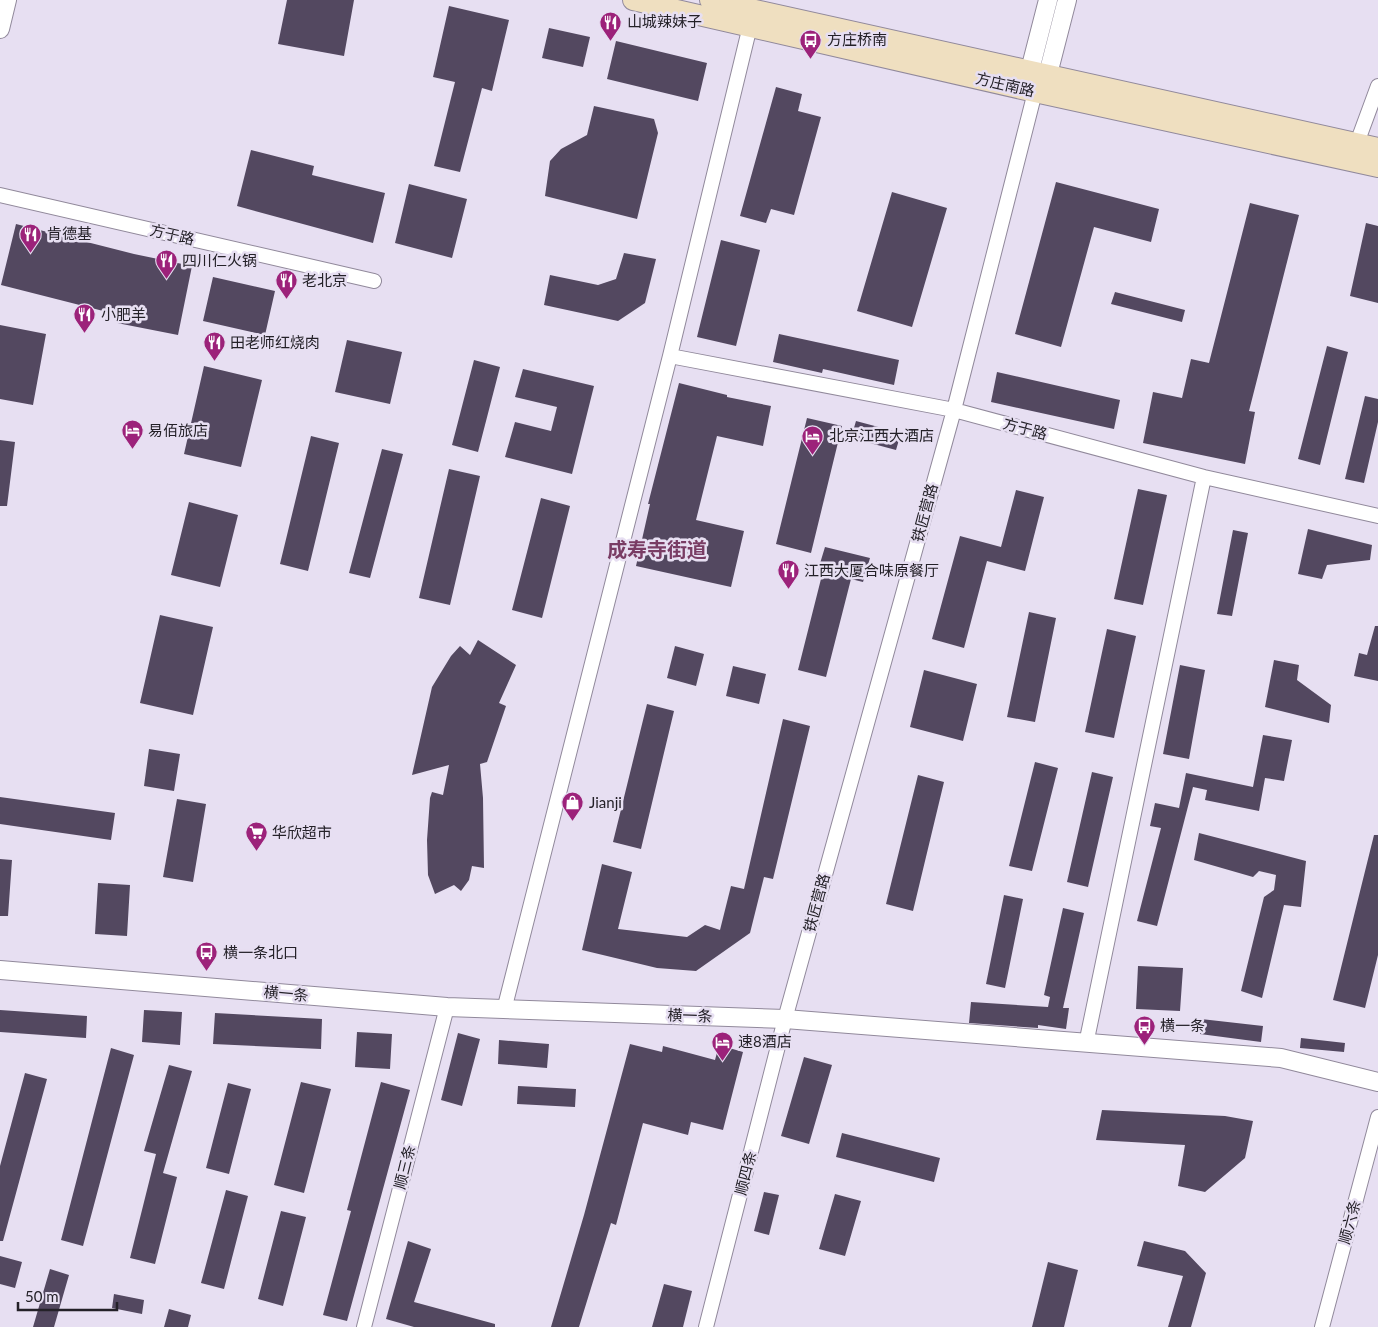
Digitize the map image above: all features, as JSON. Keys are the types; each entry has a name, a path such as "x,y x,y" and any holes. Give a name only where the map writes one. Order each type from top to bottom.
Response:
{"main road":[{"name":"方庄南路","path":"633,0 1035,92 1378,166"},
{"name":"方庄南路","path":"710,0 1378,148"}],"street":[{"path":"0,29 8,0"},
{"path":"1035,92 1048,0"},
{"path":"1039,72 1067,0"},
{"path":"504,1010 670,356 750,26"},
{"path":"1357,143 1378,86"},
{"name":"铁匠营路","path":"785,1019 954,410 1035,92"},
{"name":"方于路","path":"0,195 374,281"},
{"name":"方于路","path":"670,356 954,410 1204,477 1378,516"},
{"path":"1086,1044 1204,477"},
{"name":"横一条","path":"0,970 447,1008 785,1019 1281,1058 1378,1082"},
{"name":"顺三条","path":"364,1327 447,1008"},
{"name":"顺四条","path":"706,1327 785,1019"},
{"name":"顺六条","path":"1322,1327 1378,1117"}],"building":[{"path":"287,0 354,0 344,56 278,44"},
{"path":"449,6 509,20 492,91 482,88 460,172 434,166 455,82 433,77"},
{"path":"549,28 590,37 583,67 542,58"},
{"path":"616,41 707,63 698,101 607,79"},
{"path":"776,87 802,94 798,111 821,117 794,215 771,209 766,223 740,216"},
{"path":"594,106 654,119 658,133 637,219 545,196 550,161 561,149 587,135"},
{"path":"251,150 314,166 312,175 385,193 373,243 237,206"},
{"path":"1056,182 1159,209 1151,242 1094,227 1061,347 1015,334"},
{"path":"409,184 467,199 452,258 395,243"},
{"path":"892,192 947,208 912,327 857,311"},
{"path":"1250,203 1299,215 1249,411 1255,412 1245,464 1143,443 1153,392 1182,398 1191,359 1209,363"},
{"path":"1366,223 1378,226 1378,303 1350,296"},
{"path":"16,224 134,254 192,266 178,335 117,323 119,315 1,285"},
{"path":"721,240 760,250 736,346 697,337"},
{"path":"624,253 656,259 645,303 618,321 544,305 550,275 598,285 616,279"},
{"path":"213,277 275,291 265,335 203,321"},
{"path":"1115,292 1185,310 1182,322 1111,304"},
{"path":"0,325 46,334 33,405 0,399"},
{"path":"779,334 899,360 894,385 823,369 822,373 773,362"},
{"path":"347,340 402,352 390,404 335,392"},
{"path":"1327,346 1348,352 1320,465 1298,459"},
{"path":"474,360 500,367 478,452 452,445"},
{"path":"204,366 262,380 241,467 184,454"},
{"path":"523,369 594,386 572,474 505,457 515,422 551,431 557,407 515,397"},
{"path":"997,372 1120,400 1114,429 991,402"},
{"path":"679,383 727,395 727,397 771,406 763,446 717,436 696,520 744,531 731,587 636,566 650,504 648,504"},
{"path":"1365,396 1378,399 1378,422 1364,483 1345,479"},
{"path":"807,418 842,426 811,553 776,544"},
{"path":"856,421 901,433 896,450 851,438"},
{"path":"311,436 339,443 308,571 280,564"},
{"path":"0,440 15,442 7,506 0,506"},
{"path":"382,449 403,454 370,578 349,573"},
{"path":"449,469 480,476 450,605 419,598"},
{"path":"1138,489 1167,495 1143,605 1114,599"},
{"path":"1016,490 1044,497 1025,571 987,561 964,648 932,639 960,536 1001,547"},
{"path":"541,498 570,506 542,618 512,610"},
{"path":"189,502 238,515 220,587 171,575"},
{"path":"1308,529 1372,545 1370,560 1327,565 1322,579 1298,574"},
{"path":"1233,530 1248,533 1232,616 1217,614"},
{"path":"825,547 870,558 863,582 851,579 826,677 798,670 823,571 818,570"},
{"path":"1029,612 1056,618 1035,722 1007,717"},
{"path":"160,615 213,627 193,715 140,703"},
{"path":"1375,626 1378,626 1378,681 1354,676 1359,653 1367,655"},
{"path":"1107,629 1136,636 1114,738 1085,732"},
{"path":"478,640 516,665 499,703 506,706 487,762 480,764 483,798 484,868 472,866 469,880 461,891 454,885 435,894 428,875 427,840 430,798 432,792 443,795 449,765 412,775 432,687 451,656 460,646 470,655"},
{"path":"675,646 704,654 696,686 667,678"},
{"path":"1274,660 1299,665 1297,680 1331,705 1329,723 1265,707"},
{"path":"1180,665 1205,670 1189,759 1163,754"},
{"path":"733,666 766,674 759,704 726,696"},
{"path":"924,670 977,684 963,741 910,727"},
{"path":"647,704 674,711 641,849 613,842"},
{"path":"783,719 810,726 773,879 764,877 750,933 696,971 657,968 582,950 602,864 632,872 618,929 687,937 705,925 720,930 731,886 744,889"},
{"path":"1263,735 1292,740 1284,781 1265,778 1259,811 1205,800 1207,790 1193,787 1157,926 1137,921 1161,828 1150,826 1155,803 1179,808 1186,773 1253,787"},
{"path":"149,749 180,754 174,791 144,786"},
{"path":"1035,762 1058,768 1032,871 1009,866"},
{"path":"1092,772 1113,777 1088,887 1067,882"},
{"path":"918,775 944,782 913,911 886,904"},
{"path":"0,797 115,813 111,840 0,824"},
{"path":"177,799 206,804 193,882 163,877"},
{"path":"1199,833 1306,861 1301,907 1284,905 1262,998 1241,991 1264,897 1274,890 1276,875 1259,871 1253,877 1194,860"},
{"path":"1374,835 1378,835 1378,955 1365,1008 1333,1000"},
{"path":"0,859 12,860 8,916 0,916"},
{"path":"98,883 130,885 127,936 95,934"},
{"path":"1004,895 1023,899 1005,988 986,984"},
{"path":"1063,908 1084,913 1063,1008 1069,1008 1066,1029 1038,1025 1038,1028 969,1023 971,1002 1048,1007 1050,997 1044,995"},
{"path":"1138,966 1183,968 1180,1011 1136,1009"},
{"path":"0,1010 87,1016 86,1038 0,1032"},
{"path":"144,1010 182,1012 180,1045 142,1042"},
{"path":"215,1013 322,1019 321,1049 213,1044"},
{"path":"1201,1019 1263,1026 1261,1042 1200,1034"},
{"path":"357,1032 392,1034 390,1069 355,1067"},
{"path":"458,1033 480,1039 462,1106 441,1100"},
{"path":"1301,1038 1345,1043 1344,1052 1300,1048"},
{"path":"499,1040 549,1044 547,1068 498,1064"},
{"path":"630,1044 662,1052 663,1046 715,1060 719,1045 743,1052 723,1130 691,1122 688,1135 643,1123 616,1225 611,1223 579,1327 551,1327 584,1215"},
{"path":"111,1048 134,1055 83,1246 61,1240"},
{"path":"804,1057 832,1065 809,1144 781,1136"},
{"path":"169,1065 192,1071 163,1173 177,1177 155,1264 130,1258 156,1154 144,1151"},
{"path":"25,1073 47,1079 3,1241 0,1241 0,1166"},
{"path":"301,1082 331,1089 304,1193 274,1185"},
{"path":"381,1082 410,1090 347,1321 323,1315 351,1211 347,1210"},
{"path":"228,1083 251,1089 229,1174 206,1168"},
{"path":"518,1086 576,1089 575,1107 517,1104"},
{"path":"1102,1110 1225,1116 1253,1121 1245,1158 1205,1192 1178,1186 1185,1145 1096,1140"},
{"path":"842,1133 940,1158 934,1182 836,1157"},
{"path":"226,1190 248,1196 224,1289 201,1283"},
{"path":"764,1192 779,1195 769,1235 754,1231"},
{"path":"835,1194 861,1201 845,1256 819,1249"},
{"path":"281,1211 306,1217 283,1306 258,1299"},
{"path":"408,1241 431,1249 414,1302 495,1324 495,1327 414,1327 386,1319"},
{"path":"1144,1241 1185,1251 1206,1273 1191,1327 1168,1327 1183,1276 1137,1266"},
{"path":"0,1256 22,1262 15,1288 0,1284"},
{"path":"1048,1262 1078,1270 1064,1327 1032,1327"},
{"path":"50,1269 69,1275 54,1327 33,1327"},
{"path":"664,1284 692,1291 683,1327 652,1327"},
{"path":"114,1294 144,1300 142,1314 112,1308"},
{"path":"169,1309 191,1315 188,1327 164,1327"}],"place":[{"name":"山城辣妹子","path":"611,41"},
{"name":"方庄桥南","path":"811,59"},
{"name":"肯德基","path":"31,253"},
{"name":"四川仁火锅","path":"166,280"},
{"name":"老北京","path":"286,300"},
{"name":"小肥羊","path":"85,334"},
{"name":"田老师红烧肉","path":"214,362"},
{"name":"易佰旅店","path":"132,450"},
{"name":"北京江西大酒店","path":"813,455"},
{"name":"江西大厦合味原餐厅","path":"788,590"},
{"name":"Jianji","path":"573,822"},
{"name":"华欣超市","path":"256,852"},
{"name":"横一条北口","path":"207,972"},
{"name":"横一条","path":"1144,1045"},
{"name":"速8酒店","path":"722,1061"}],"district":[{"name":"成寿寺街道","path":"657,550"}]}
